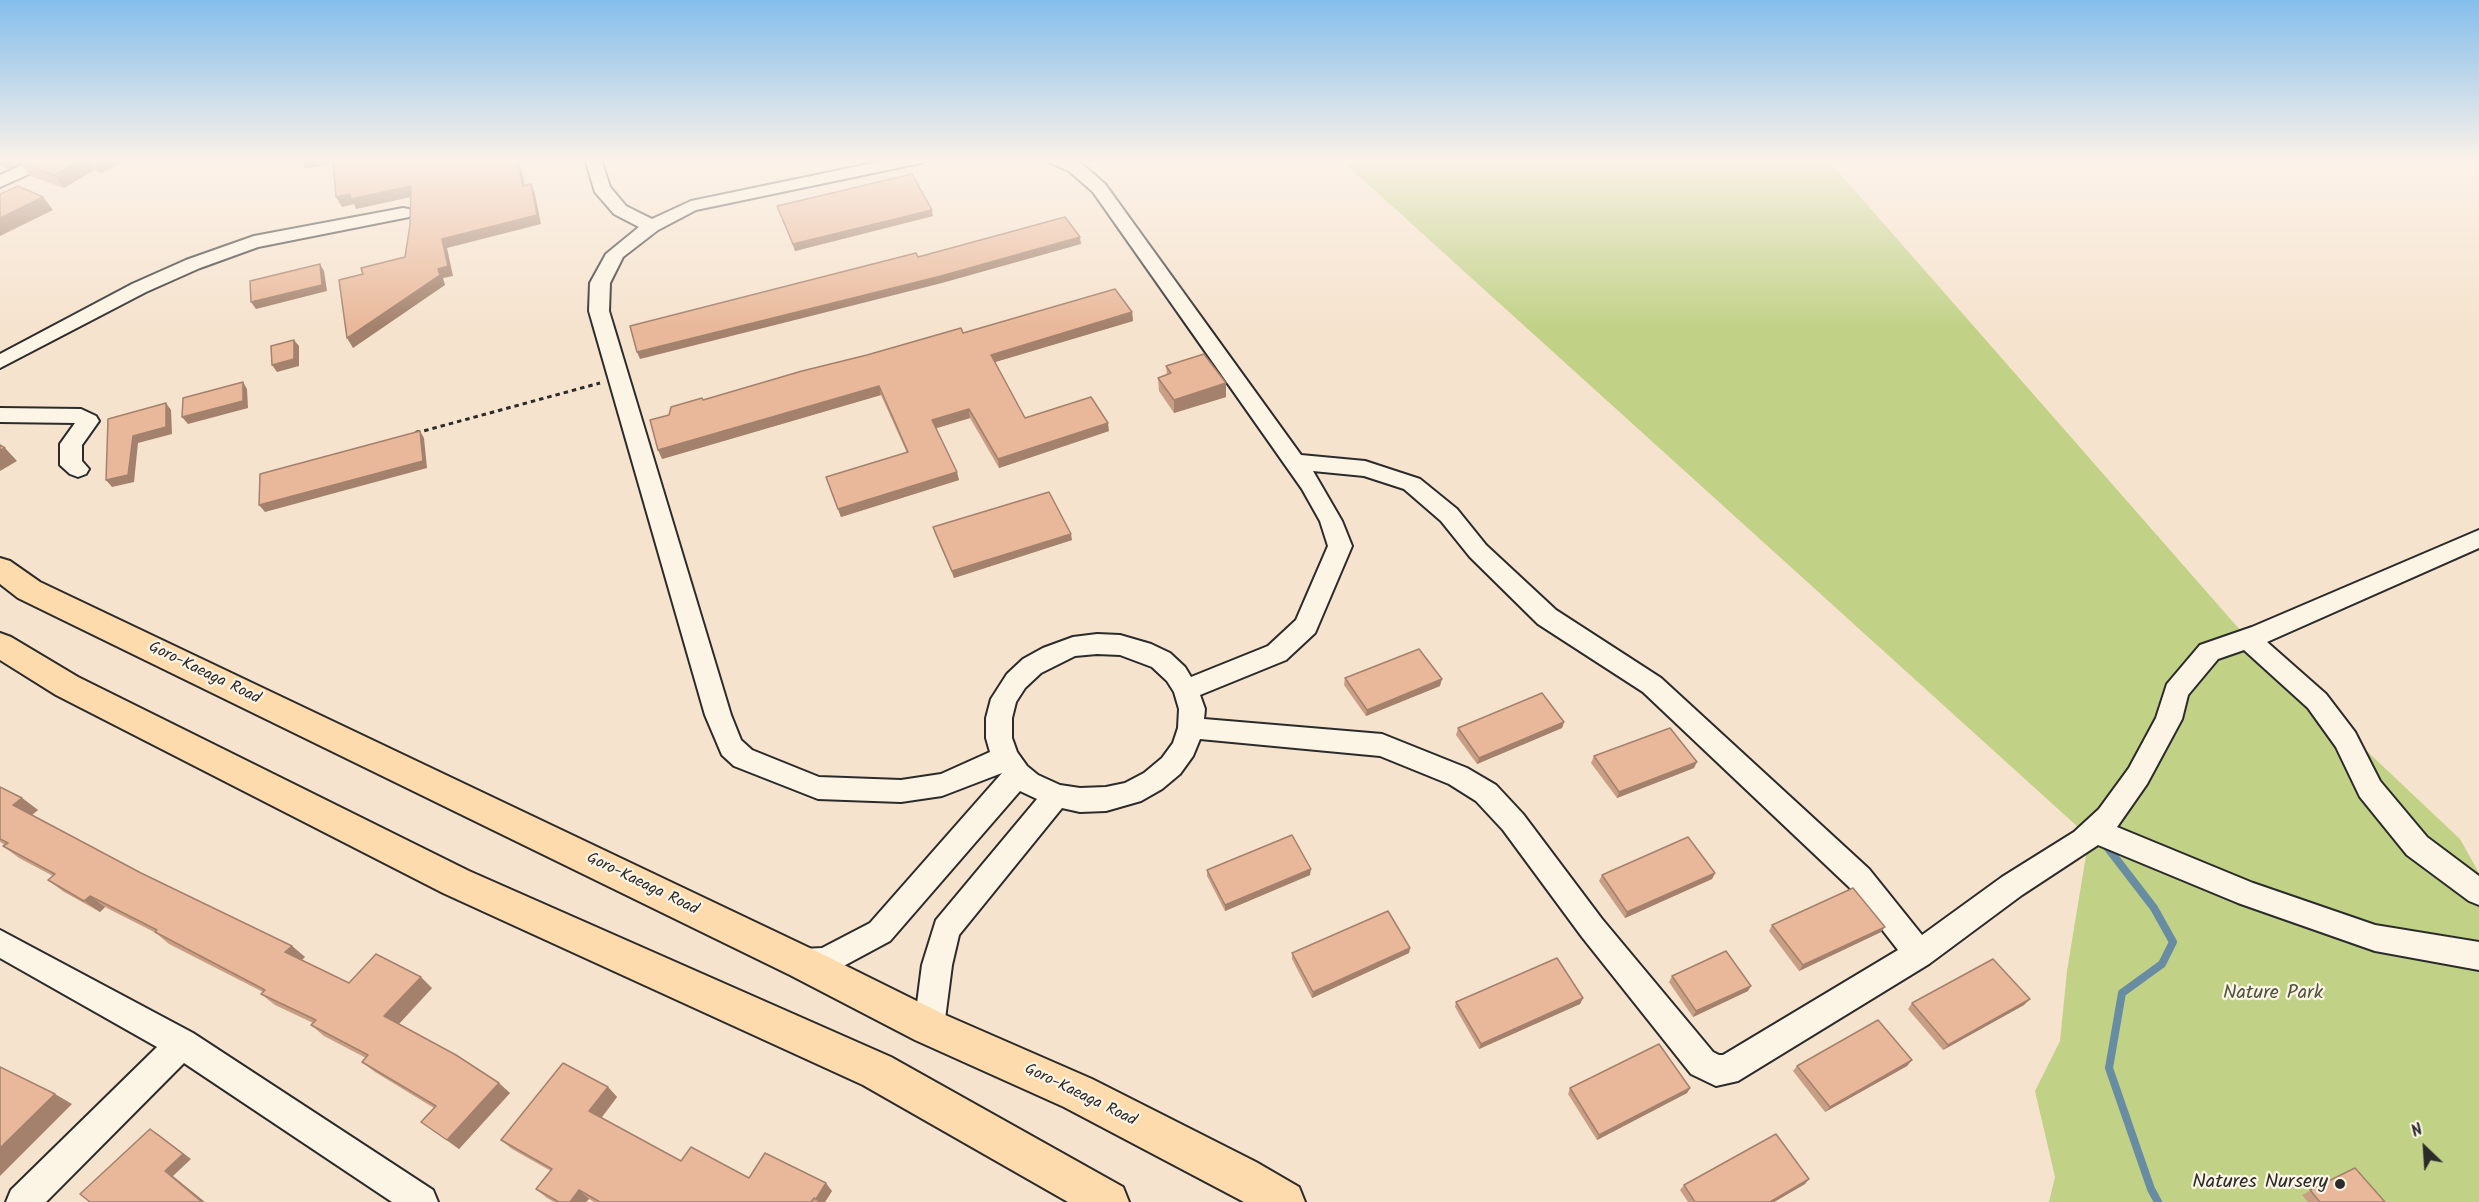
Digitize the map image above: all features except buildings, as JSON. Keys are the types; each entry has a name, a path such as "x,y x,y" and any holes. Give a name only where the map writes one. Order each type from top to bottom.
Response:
{"main road":[{"name":"Goro-Kaeaga Road","path":"0,569 29,590 803,963 929,1027 1078,1093 1241,1177 1284,1202"},
{"path":"0,645 66,686 456,882 877,1071 1107,1202"}],"street":[{"path":"0,362 139,288 203,260 254,242 392,215"},
{"path":"630,215 652,226"},
{"path":"673,215 652,226 615,254 600,283 598,311 718,715 731,747 743,758 818,788 864,791 901,790 942,785 986,768 1011,765"},
{"path":"1118,215 1311,485 1331,521 1340,546 1306,626 1277,653 1186,690"},
{"path":"0,415 81,416 88,421 71,444 71,465 78,469"},
{"path":"1294,462 1365,469 1412,484 1449,515 1478,551 1547,617 1652,685 1859,878 1919,954"},
{"path":"1191,728 1382,745 1458,776 1486,793 1514,822 1592,928 1702,1063 1716,1071 1727,1070 1919,954 2012,886 2084,842 2109,818 2138,776 2169,719 2176,691 2209,652 2248,639 2479,538"},
{"path":"2248,639 2317,701 2346,740 2370,789 2417,846 2479,892"},
{"path":"1097,644 1120,645 1142,651 1161,660 1176,674 1186,690 1192,709 1191,728 1184,748 1171,766 1153,781 1131,793 1106,799 1080,800 1056,796 1029,783 1011,765 999,738 999,718 1004,699 1016,681 1032,666 1073,647 1097,644"},
{"path":"803,963 825,962 849,951 880,932 1011,765"},
{"path":"929,1027 937,965 946,929 1056,796"},
{"path":"2095,831 2248,894 2375,938 2479,956"},
{"path":"0,943 182,1044 421,1202"},
{"path":"22,1202 182,1044"}],"path":[{"path":"413,434 618,378"}],"green space":[{"name":"Nature Park","path":"1402,215 1876,215 2248,639 2460,839 2479,873 2479,1202 2049,1202 2055,1177 2035,1091 2060,1041 2067,971 2089,837"}],"waterway":[{"path":"2104,843 2154,908 2173,942 2162,964 2122,993 2109,1068 2151,1189 2158,1202"}],"place":[{"name":"Natures Nursery","path":"2340,1184"}]}
